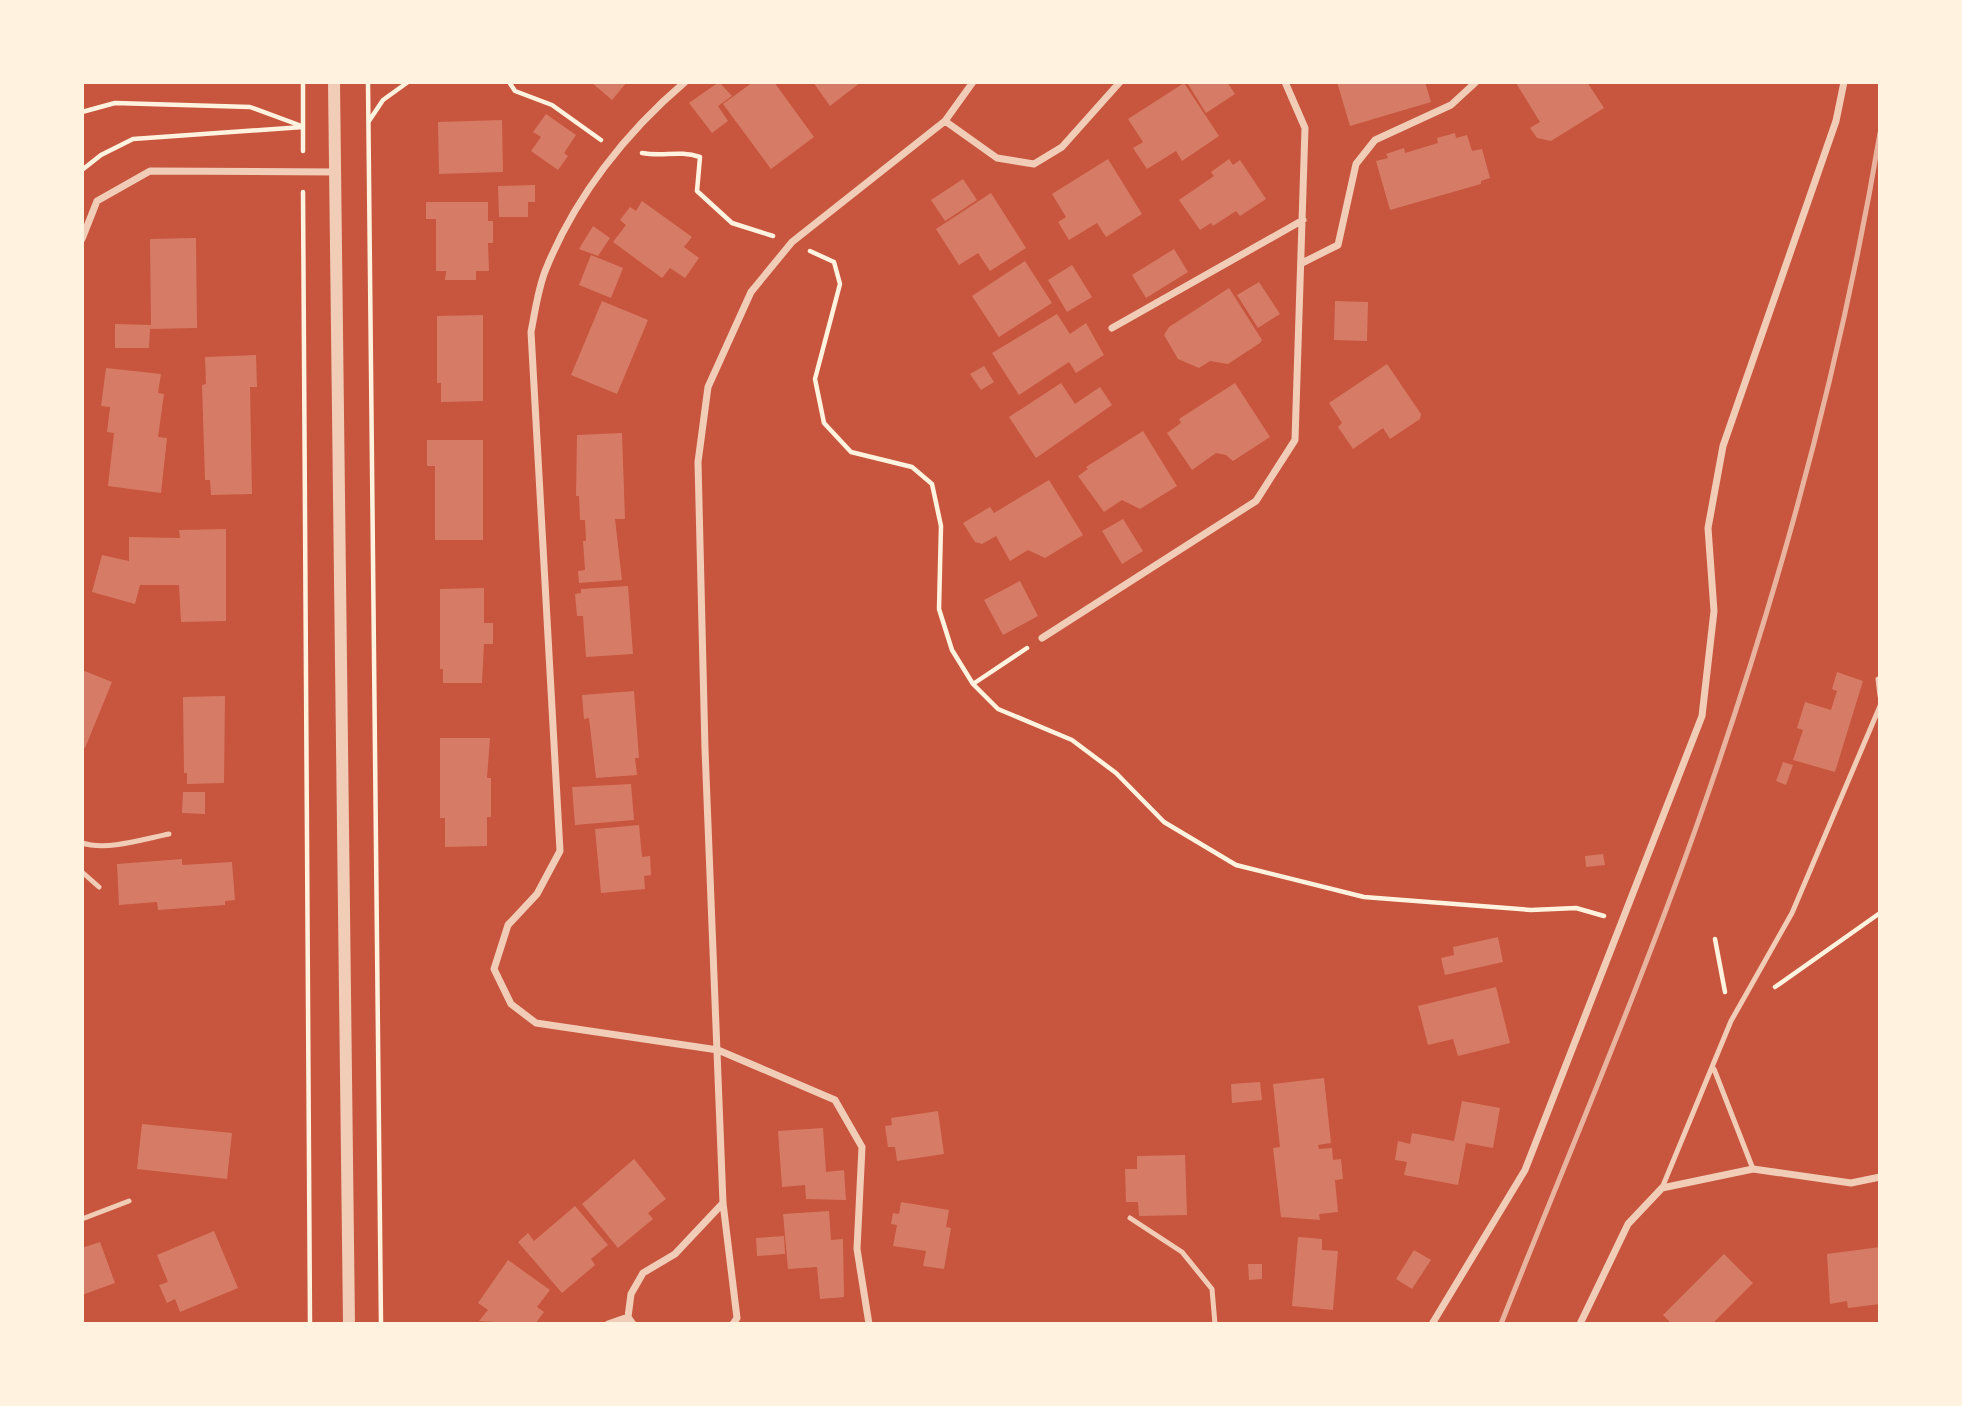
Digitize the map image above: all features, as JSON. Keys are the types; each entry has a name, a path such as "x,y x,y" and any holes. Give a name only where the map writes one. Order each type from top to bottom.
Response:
{"street":[{"path":"334,82 349,1324"},
{"path":"685,82 618,149 571,216 545,271 531,332 560,851 537,894 508,925 494,969 511,1004 536,1023 718,1050 835,1100 862,1147 857,1249 869,1324"},
{"path":"733,1324 737,1318 723,1203 705,749 698,462 708,387 751,292 792,242 945,121 973,82"},
{"path":"945,121 998,158 1034,164 1062,147 1120,82"},
{"path":"1042,638 1256,501 1295,440 1305,128 1285,82"},
{"path":"1302,263 1338,245 1356,164 1375,140 1451,105 1476,82"},
{"path":"1432,1324 1525,1170 1702,716 1714,611 1709,528 1723,446 1836,121 1844,82"},
{"path":"82,239 97,201 150,171 335,172"},
{"path":"1112,328 1303,220"},
{"path":"1580,1324 1628,1224 1662,1188 1753,1169 1851,1183 1880,1177"},
{"path":"608,1324 631,1320 631,1294 643,1273 675,1255 723,1203"}],"lane":[{"path":"1878,679 1880,696"},
{"path":"1662,1188 1714,1069 1731,1021 1792,913 1880,706"},
{"path":"82,843 90,845 133,841 169,834"},
{"path":"82,872 99,887"},
{"path":"1714,1069 1753,1169"},
{"path":"82,1219 129,1201"},
{"path":"1130,1218 1182,1252 1212,1289 1215,1324"}],"path":[{"path":"303,82 310,1324"},
{"path":"368,82 381,1324"},
{"path":"369,122 383,100 408,82"},
{"path":"509,82 515,91 552,106 583,130 618,149 660,156 683,151 700,157 697,191 732,223 792,242 834,262 840,284 815,379 824,423 851,452 912,467 932,484 942,526 939,609 952,650 973,684 998,709 1072,740 1116,773 1164,822 1236,865 1364,897 1531,910 1576,908 1622,921"},
{"path":"82,112 115,103 250,107 303,127"},
{"path":"82,170 101,155 133,139 303,127"},
{"path":"973,684 1042,638"},
{"path":"1773,988 1880,913"},
{"path":"1716,939 1731,1021"}],"building":[{"path":"591,82 627,82 612,100"},
{"path":"719,82 732,96 718,106 728,121 712,133 689,103"},
{"path":"753,82 774,82 814,137 771,169 723,104"},
{"path":"813,82 861,82 830,106"},
{"path":"1227,82 1235,94 1206,113 1188,84"},
{"path":"1337,82 1425,82 1431,102 1350,126"},
{"path":"1587,82 1604,108 1551,141 1537,138 1530,128 1540,122 1516,83"},
{"path":"1184,83 1219,136 1182,161 1176,151 1147,169 1133,148 1143,142 1128,119"},
{"path":"546,114 576,135 564,153 568,156 558,170 531,151 541,137 533,132"},
{"path":"502,120 503,172 439,174 438,122"},
{"path":"1455,133 1456,138 1467,135 1472,151 1482,149 1490,178 1481,181 1481,184 1390,210 1376,161 1388,158 1386,154 1404,148 1405,153 1438,143 1437,138"},
{"path":"1108,159 1142,214 1106,237 1097,223 1069,240 1058,222 1066,217 1052,194"},
{"path":"1229,159 1233,165 1240,160 1266,199 1240,216 1236,211 1213,226 1211,223 1200,230 1179,200 1214,176 1211,172"},
{"path":"963,179 977,200 945,221 931,200"},
{"path":"535,185 535,202 528,202 528,217 499,217 498,186"},
{"path":"991,193 1026,248 990,271 978,253 959,265 936,229"},
{"path":"642,201 692,237 684,247 699,258 685,278 670,268 662,278 613,242 626,225 620,220 630,207 636,211"},
{"path":"426,202 488,202 488,221 493,221 493,243 488,243 489,271 476,271 476,280 445,280 446,271 436,271 436,219 426,219"},
{"path":"593,226 610,238 598,256 579,249"},
{"path":"196,238 197,328 150,329 149,348 115,348 115,324 151,325 150,239"},
{"path":"1174,249 1188,272 1146,298 1132,275"},
{"path":"591,255 623,268 611,298 579,285"},
{"path":"1025,261 1052,303 999,337 972,296"},
{"path":"1072,265 1092,297 1067,312 1048,280"},
{"path":"1259,282 1280,314 1258,328 1237,295"},
{"path":"1229,288 1262,340 1260,343 1228,364 1210,361 1199,368 1178,359 1164,335 1169,327"},
{"path":"602,301 648,320 617,394 571,375"},
{"path":"1335,301 1368,302 1367,341 1334,340"},
{"path":"1057,314 1070,334 1086,323 1104,355 1076,373 1069,362 1019,395 992,353"},
{"path":"483,315 483,401 441,402 441,383 437,383 437,316"},
{"path":"256,355 257,387 250,387 252,494 211,495 210,480 205,480 202,385 206,384 205,357"},
{"path":"1387,364 1421,414 1420,419 1390,439 1383,428 1353,449 1338,427 1342,423 1329,403"},
{"path":"984,366 994,382 981,390 970,374"},
{"path":"106,368 161,374 158,393 164,394 158,437 167,438 161,493 108,486 114,433 107,432 110,407 101,406"},
{"path":"1061,383 1075,404 1100,387 1112,405 1036,458 1009,417"},
{"path":"1235,383 1270,437 1233,461 1226,455 1216,453 1192,470 1167,433 1181,423 1179,419"},
{"path":"1143,431 1177,486 1140,509 1122,500 1104,512 1078,476 1088,469 1086,467"},
{"path":"622,433 625,519 615,519 622,580 579,583 578,571 585,570 583,541 586,541 585,520 580,520 579,496 576,496 577,435"},
{"path":"427,440 483,440 483,540 435,540 435,466 427,466"},
{"path":"1049,480 1083,535 1045,558 1028,550 1010,561 996,536 982,544 975,542 963,523 990,507 994,513"},
{"path":"1123,519 1143,551 1122,564 1102,531"},
{"path":"226,529 226,621 181,622 179,585 140,585 135,604 92,592 102,555 129,561 129,537 180,538 179,530"},
{"path":"1020,581 1038,616 1003,635 984,600"},
{"path":"628,586 633,654 586,657 583,616 577,616 575,594 581,593 581,589"},
{"path":"484,588 484,623 493,623 493,644 484,644 482,683 443,683 443,669 440,669 440,589"},
{"path":"82,670 112,682 85,748 82,747"},
{"path":"1837,672 1863,681 1835,772 1793,760 1803,730 1797,728 1805,702 1831,710 1837,691 1832,689"},
{"path":"634,691 639,758 635,758 637,775 596,778 589,718 584,719 582,695"},
{"path":"225,696 224,783 187,784 187,773 184,773 183,697"},
{"path":"440,738 490,738 487,778 491,778 491,817 487,817 487,846 445,847 445,818 440,818"},
{"path":"1783,762 1793,765 1786,785 1776,781"},
{"path":"631,784 634,820 575,825 572,787"},
{"path":"183,792 205,792 205,814 182,813"},
{"path":"639,825 642,857 650,856 651,875 644,876 645,889 601,893 595,829"},
{"path":"1603,854 1605,865 1586,867 1585,856"},
{"path":"182,859 182,865 232,862 235,900 225,901 225,905 158,910 157,902 119,905 117,864"},
{"path":"1498,937 1503,962 1445,975 1441,958 1454,955 1453,947"},
{"path":"1496,987 1510,1043 1458,1056 1453,1039 1428,1045 1418,1006"},
{"path":"1324,1078 1331,1143 1318,1145 1319,1149 1332,1148 1333,1160 1341,1159 1343,1179 1335,1180 1338,1212 1319,1214 1320,1220 1281,1217 1273,1148 1280,1147 1273,1084"},
{"path":"1260,1082 1262,1100 1232,1103 1231,1084"},
{"path":"1462,1101 1500,1108 1493,1148 1466,1143 1458,1185 1404,1175 1407,1162 1395,1160 1398,1141 1410,1144 1412,1133 1454,1141"},
{"path":"938,1111 944,1154 897,1161 895,1147 888,1147 885,1126 892,1125 891,1118"},
{"path":"142,1124 232,1133 227,1179 137,1169"},
{"path":"823,1128 826,1172 844,1170 846,1200 806,1199 805,1185 782,1187 778,1131"},
{"path":"1185,1155 1187,1215 1139,1216 1138,1202 1126,1202 1125,1169 1137,1169 1137,1156"},
{"path":"634,1159 666,1199 648,1213 653,1219 618,1248 582,1204"},
{"path":"901,1202 949,1210 946,1227 951,1228 944,1269 923,1266 926,1251 893,1246 897,1225 891,1224 893,1213 899,1214"},
{"path":"575,1206 608,1245 591,1259 595,1265 562,1293 518,1242 528,1233 534,1241"},
{"path":"829,1211 831,1240 843,1239 844,1297 820,1299 817,1267 788,1269 783,1214"},
{"path":"214,1231 238,1288 180,1312 175,1299 167,1303 159,1285 168,1282 157,1255"},
{"path":"784,1236 785,1254 757,1256 756,1238"},
{"path":"1298,1237 1322,1239 1322,1250 1338,1251 1333,1310 1292,1306"},
{"path":"100,1242 115,1283 82,1295 82,1248"},
{"path":"1880,1247 1880,1304 1848,1308 1847,1301 1830,1304 1827,1254"},
{"path":"1414,1250 1431,1260 1412,1289 1396,1279"},
{"path":"1724,1254 1753,1283 1712,1324 1672,1324 1663,1315"},
{"path":"508,1260 550,1290 537,1307 544,1312 535,1324 479,1321 488,1310 478,1303"},
{"path":"1248,1264 1262,1264 1262,1279 1249,1280"}],"railway":[{"path":"1501,1324 1682,868 1733,720 1807,471 1847,303 1880,133"}]}
